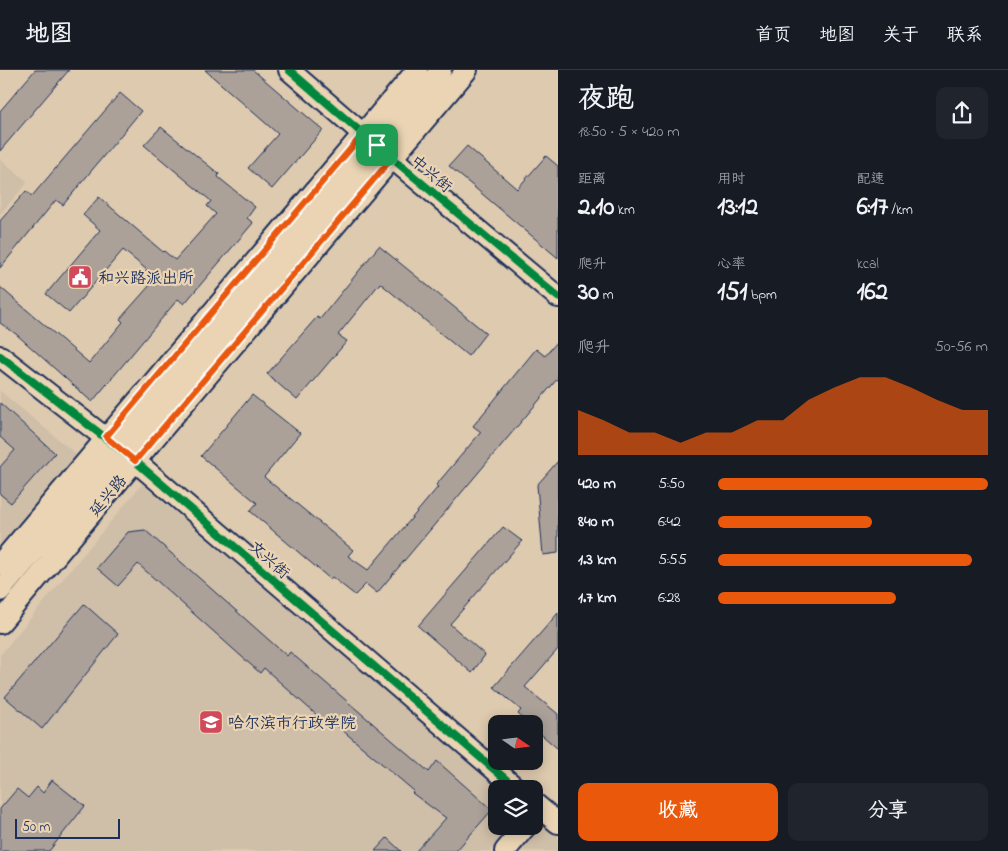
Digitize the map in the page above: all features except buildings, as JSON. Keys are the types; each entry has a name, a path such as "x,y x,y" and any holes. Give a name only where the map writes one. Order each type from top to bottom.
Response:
{"main road":[{"name":"中兴街","path":"289,70 558,297"},
{"name":"延兴路","path":"0,564 121,448 377,146 417,70"},
{"path":"377,146 441,70"},
{"name":"延兴路","path":"0,623 121,448 377,146 467,70"},
{"name":"文兴街","path":"0,356 121,448 507,780"},
{"path":"0,591 121,448"},
{"path":"543,814 558,823"},
{"path":"505,851 518,835"}],"shaded area":[{"path":"0,159 28,182 0,214"},
{"path":"0,391 77,455 0,547"},
{"name":"哈尔滨市行政学院","path":"142,484 489,780 488,835 503,835 490,851 0,851 0,655"},
{"path":"543,822 558,835 558,851 518,851 532,835 543,835"}],"cycle path":[{"path":"289,70 558,297"},
{"path":"0,356 135,461 507,780"}],"place":[{"name":"和兴路派出所","path":"80,277"},
{"name":"哈尔滨市行政学院","path":"211,722"}],"route":[{"path":"363,134 377,145 392,158 135,461 106,437 363,134"}]}
